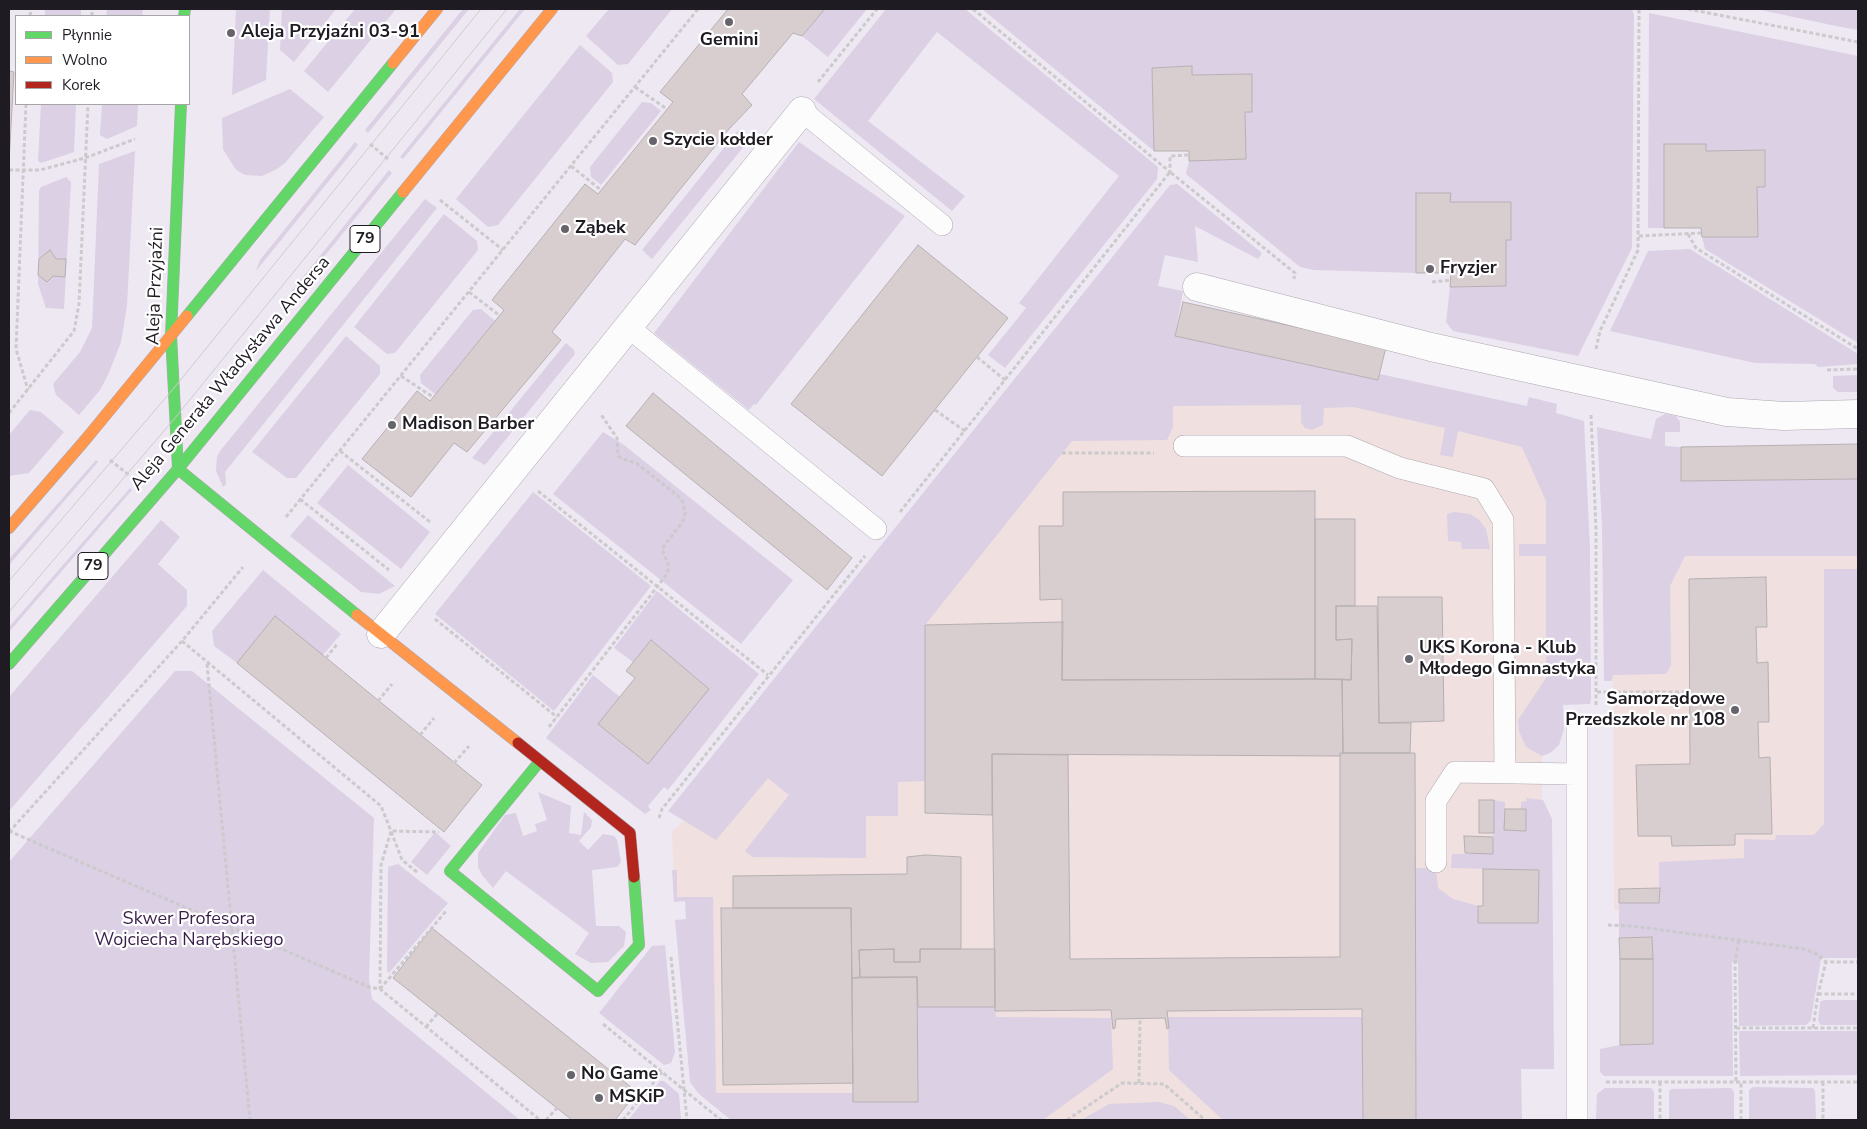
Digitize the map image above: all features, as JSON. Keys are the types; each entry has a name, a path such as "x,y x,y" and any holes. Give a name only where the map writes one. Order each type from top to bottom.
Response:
{"main road":[{"path":"9,528 86,439 437,9"},
{"name":"Aleja Generała Władysława Andersa","path":"9,664 178,469 552,9"},
{"name":"Aleja Przyjaźni","path":"178,469 171,335 180,105"},
{"path":"178,469 630,833 639,945 598,992 450,871 540,761"}],"street":[{"path":"381,634 802,111"},
{"path":"1197,287 1430,347 1727,412 1784,416 1858,414"}],"lane":[{"path":"802,111 942,225"},
{"path":"628,327 880,532"},
{"path":"1184,446 1347,446 1400,468 1484,489 1503,520 1505,772"},
{"path":"1577,728 1577,1120"},
{"path":"1436,862 1436,802 1455,772 1577,774"}],"path":[{"path":"282,522 698,9"},
{"path":"802,111 809,93 877,9"},
{"path":"974,9 1295,273 1293,283"},
{"path":"1600,331 1638,250 1639,9"},
{"path":"1688,9 1858,42"},
{"path":"635,87 667,109"},
{"path":"26,105 16,349 28,390"},
{"path":"9,413 74,331 79,304 88,105"},
{"path":"9,170 40,170 85,158 135,139"},
{"path":"366,140 392,162"},
{"path":"657,822 662,809 880,532 965,431 1170,172 1170,156 1190,156"},
{"path":"571,166 601,190"},
{"path":"438,198 503,250"},
{"path":"1639,236 1702,232"},
{"path":"1688,234 1696,248 1858,348"},
{"path":"1432,282 1451,280"},
{"path":"469,292 499,316"},
{"path":"977,357 1005,380"},
{"path":"1827,370 1858,369"},
{"path":"401,376 433,397"},
{"path":"573,696 668,570 669,566 663,553 663,547 683,521 685,514 684,505 677,495 636,462 618,456 619,442 616,434 594,408"},
{"path":"1591,408 1596,529 1596,710"},
{"path":"935,410 965,431"},
{"path":"1062,453 1168,453 1184,446"},
{"path":"340,451 431,524"},
{"path":"107,457 133,479"},
{"path":"534,487 768,675"},
{"path":"300,499 392,573"},
{"path":"246,563 182,641 9,831 368,987 380,989 540,1120"},
{"path":"429,614 557,717"},
{"path":"326,658 341,640"},
{"path":"182,641 207,664 381,806 402,860 420,875"},
{"path":"207,664 250,1120"},
{"path":"378,701 394,682"},
{"path":"1597,692 1690,692"},
{"path":"420,735 436,716"},
{"path":"454,763 470,744"},
{"path":"391,831 436,830 443,835"},
{"path":"380,989 381,865 391,831"},
{"path":"380,989 448,909"},
{"path":"1577,924 1632,926 1739,939 1804,949 1817,954 1826,962 1858,962"},
{"path":"1736,1081 1735,963 1739,939"},
{"path":"670,947 688,1120"},
{"path":"1813,1028 1818,994 1826,962"},
{"path":"598,992 592,1014 721,1120"},
{"path":"1818,994 1858,994"},
{"path":"426,1027 438,1013"},
{"path":"1139,1083 1140,1019"},
{"path":"1736,1028 1858,1028"},
{"path":"623,1120 662,1072"},
{"path":"1741,1081 1741,1120"},
{"path":"1603,1082 1858,1082"},
{"path":"1660,1082 1660,1120"},
{"path":"1823,1082 1823,1120"},
{"path":"1067,1120 1122,1083 1164,1084 1205,1120"},
{"path":"546,1120 557,1108"}],"shaded area":[{"path":"1099,328 1578,435 1554,704 1542,756 1541,1047 1519,1059 1519,1120 754,1120 720,1098 711,1089 710,901 675,901 672,831 712,797"},
{"name":"Samorządowe Przedszkole nr 108","path":"1858,483 1858,912 1614,910 1613,675 1679,484"}],"green space":[{"path":"45,9 81,9 81,15 45,15"},
{"path":"107,9 143,9 142,15 106,15"},
{"path":"236,9 270,9 266,80 232,95"},
{"path":"282,9 336,9 294,62 280,50"},
{"path":"355,9 396,9 328,92 304,71"},
{"path":"463,9 469,9 368,133 365,130"},
{"path":"520,9 525,9 403,159 400,157"},
{"path":"609,9 672,9 628,64 618,65 586,36"},
{"path":"825,9 867,9 828,57 802,36"},
{"path":"886,9 965,9 1158,167 1157,179 1005,368 988,355 1026,308 1019,303 1119,176 937,32 868,121 965,196 952,211 814,99"},
{"path":"982,9 1632,9 1634,15 1632,248 1578,356 1453,331 1446,322 1450,287 1506,286 1506,240 1511,239 1511,202 1450,202 1450,193 1416,193 1416,273 1314,270 1300,267 1186,174 1189,161 1246,159 1245,112 1252,112 1251,74 1192,75 1192,66 1152,68 1154,151"},
{"path":"1756,9 1858,9 1858,30 1836,26"},
{"path":"1649,13 1858,56 1858,343 1705,249 1702,237 1758,237 1757,187 1765,187 1765,151 1706,151 1706,144 1664,144 1664,228 1648,228"},
{"path":"580,45 612,73 613,82 498,225 488,227 456,199"},
{"path":"290,89 324,117 285,163 277,169 262,176 245,175 236,170 223,149 222,118"},
{"path":"642,102 651,103 661,111 601,185 591,177 590,167"},
{"path":"41,105 76,105 74,152 41,163 38,161"},
{"path":"102,105 138,105 137,126 107,139 100,135"},
{"path":"739,129 750,139 652,259 642,250"},
{"path":"355,142 358,145 256,271 260,260"},
{"path":"799,142 905,216 756,405 754,404 749,410 654,333"},
{"path":"135,151 127,306 121,342 100,390 79,415 56,395 53,384 80,352 92,328 99,164"},
{"path":"389,170 392,173 293,295 286,298"},
{"path":"66,177 71,182 64,309 46,308 38,284 39,191 41,187"},
{"path":"1177,184 1262,253 1258,259 1195,226 1198,262 1165,255 1158,286 1183,291 1175,336 1378,380 1380,374 1527,406 1529,397 1557,404 1556,413 1584,421 1590,550 1591,699 1590,704 1563,705 1564,729 1559,745 1550,753 1542,756 1526,747 1519,731 1518,720 1546,678 1546,556 1519,556 1519,544 1546,544 1546,501 1522,447 1458,431 1453,457 1440,455 1445,428 1353,407 1324,408 1323,425 1312,430 1305,428 1301,422 1301,405 1173,406 1173,427 1167,440 1072,441 925,625 925,781 898,782 898,816 866,816 866,858 753,857 745,851 789,795 768,778 716,840 668,811 1170,185"},
{"path":"425,199 437,208 225,472 226,484 223,487 216,471 217,457 220,451"},
{"path":"444,214 477,241 478,250 395,353 387,354 354,327"},
{"path":"1690,249 1858,354 1858,364 1818,367 1815,364 1755,363 1610,331 1648,251"},
{"path":"481,309 495,321 435,394 421,383 420,375 473,310"},
{"path":"346,336 380,366 380,374 296,478 287,478 252,452"},
{"path":"566,343 574,350 575,354 485,465 472,458"},
{"path":"1858,375 1858,392 1838,392 1833,388 1833,376"},
{"path":"30,410 41,412 64,432 29,473 9,476 9,435"},
{"path":"1665,414 1676,416 1680,422 1680,432 1665,432 1665,446 1681,447 1682,481 1858,479 1858,556 1685,556 1670,586 1671,665 1666,674 1613,675 1612,681 1604,681 1602,527 1597,427 1651,439 1656,419"},
{"path":"603,432 624,445 793,580 741,644 553,494"},
{"path":"96,460 98,462 9,565 9,559"},
{"path":"348,465 430,532 401,569 317,503"},
{"path":"130,488 132,490 9,632 9,627"},
{"path":"533,492 651,586 554,711 435,614"},
{"path":"1454,512 1470,514 1478,519 1486,529 1490,549 1462,549 1461,542 1448,541 1447,514"},
{"path":"308,515 395,586 379,594 361,592 290,536"},
{"path":"161,520 180,537 158,564 187,590 187,606 9,811 9,697"},
{"path":"1824,569 1858,569 1858,958 1821,958 1811,1020 1806,1025 1739,1026 1738,963 1732,962 1733,1076 1604,1076 1600,1072 1600,1049 1620,1045 1653,1044 1652,937 1619,938 1619,903 1659,903 1659,862 1744,858 1744,839 1775,840 1776,835 1814,835 1824,824"},
{"path":"263,570 341,634 323,655 237,663 214,646 212,631"},
{"path":"657,591 759,674 668,790 664,787 648,806 651,810 645,814 546,738 593,675 620,697 599,724 648,764 651,640 633,662 614,648"},
{"name":"Skwer Profesora Wojciecha Narębskiego","path":"175,671 192,671 374,818 369,979 372,999 520,1120 9,1120 9,862"},
{"path":"538,792 571,806 569,833 581,835 584,812 592,820 591,827 579,841 588,850 603,834 614,836 617,840 621,862 617,867 592,870 596,926 619,926 626,932 624,946 608,962 591,963 575,954 589,933 506,871 493,888 478,867 478,853 505,815 516,813 523,836 537,831 535,824 547,820"},
{"path":"1526,798 1543,800 1552,819 1554,1069 1521,1069 1522,1120 1416,1120 1416,868 1436,868 1438,888 1453,899 1478,906 1478,923 1539,870 1451,868 1452,854 1493,854 1494,800 1505,802 1504,830 1526,831 1526,810 1521,809 1521,802 1527,801"},
{"path":"435,832 451,846 427,875 411,862"},
{"path":"398,864 448,903 389,973 387,971 388,867"},
{"path":"672,870 677,870 677,897 713,897 716,1093 853,1093 853,1102 918,1102 918,1007 995,1007 996,1017 1111,1018 1113,1069 1043,1120 731,1120 699,1094 690,1082 675,920 686,919 685,901 674,902"},
{"path":"665,945 675,1052 671,1063 664,1065 599,1013 652,946"},
{"path":"1824,1000 1858,1000 1858,1025 1821,1025 1818,1021 1820,1002"},
{"path":"1168,1017 1362,1017 1363,1120 1223,1120 1169,1070"},
{"path":"1739,1031 1858,1031 1858,1075 1740,1076"},
{"path":"660,1081 664,1081 679,1094 681,1120 628,1120"},
{"path":"1753,1087 1813,1088 1815,1091 1816,1120 1749,1120 1749,1090"},
{"path":"1605,1088 1651,1088 1654,1092 1654,1120 1596,1120 1597,1094"},
{"path":"1731,1088 1734,1092 1734,1120 1669,1120 1669,1091 1672,1089"},
{"path":"1159,1102 1174,1106 1190,1120 1081,1120 1109,1104"}],"building":[{"path":"728,9 825,9 802,36 793,33 742,94 752,105 729,129 635,245 625,239 552,332 561,340 467,452 454,443 411,497 362,459 417,391 430,401 504,310 492,300 585,184 598,194 673,102 660,92"},
{"path":"1192,66 1192,75 1252,74 1252,112 1245,112 1246,159 1189,161 1189,151 1154,151 1152,68"},
{"path":"9,71 14,72 9,163"},
{"path":"1664,144 1706,144 1706,151 1765,150 1765,187 1757,187 1758,237 1702,237 1701,228 1664,228"},
{"path":"1416,193 1451,193 1450,202 1511,202 1511,240 1506,240 1506,286 1450,287 1451,273 1416,273"},
{"path":"918,245 1008,318 882,476 791,404"},
{"path":"50,250 56,259 66,259 65,277 53,276 47,282 38,275 39,259"},
{"path":"1183,302 1386,347 1378,380 1175,336"},
{"path":"653,393 852,558 827,590 626,426"},
{"path":"1858,444 1858,479 1681,481 1681,447"},
{"path":"1315,491 1315,679 1062,680 1062,599 1040,600 1039,526 1063,526 1063,492"},
{"path":"1315,519 1355,519 1355,606 1336,606 1336,640 1352,639 1351,680 1315,679"},
{"path":"1766,577 1767,627 1756,627 1757,663 1768,662 1769,722 1758,722 1759,758 1770,757 1772,834 1735,834 1735,845 1672,846 1671,836 1638,836 1636,765 1690,764 1689,579"},
{"path":"1378,597 1442,597 1444,721 1379,723"},
{"path":"1336,606 1377,606 1379,723 1411,723 1410,753 1343,753 1342,679 1351,680 1352,639 1336,640"},
{"path":"275,616 482,785 444,832 237,663"},
{"path":"1063,622 1062,680 1342,679 1343,753 1340,756 992,754 992,815 925,813 925,625"},
{"path":"651,640 709,689 648,764 598,724 635,678 626,671"},
{"path":"1340,753 1415,753 1416,1120 1363,1120 1362,1009 1167,1011 1169,1028 1167,1029 1165,1018 1116,1019 1115,1028 1113,1029 1111,1010 995,1011 992,754 1068,755 1070,959 1340,957"},
{"path":"1479,800 1494,800 1494,833 1479,833"},
{"path":"1505,809 1526,809 1526,831 1504,830"},
{"path":"1464,836 1493,837 1493,854 1465,853"},
{"path":"925,855 961,857 961,949 920,949 920,962 894,962 894,949 859,950 860,977 852,978 851,908 733,908 733,876 907,874 907,857"},
{"path":"1483,869 1539,870 1538,923 1478,923 1478,906 1483,906"},
{"path":"1660,888 1659,903 1619,903 1619,889"},
{"path":"721,908 851,908 853,1083 723,1085"},
{"path":"432,928 637,1092 615,1120 572,1120 393,978"},
{"path":"1652,937 1653,959 1620,959 1619,938"},
{"path":"894,949 894,962 920,962 920,949 995,949 995,1007 918,1007 917,977 860,977 859,950"},
{"path":"1620,959 1653,959 1653,1044 1620,1045"},
{"path":"917,977 918,1102 853,1102 852,978"}],"tram line":[{"path":"9,581 174,388 481,9"},
{"path":"9,612 175,418 507,9"}],"traffic: fast":[{"path":"184,15 185,9"},
{"path":"187,316 393,63"},
{"path":"181,105 171,335 178,469 357,615"},
{"path":"9,664 178,469 403,192"},
{"path":"540,761 450,871 598,991 639,945 634,877"}],"traffic: slow":[{"path":"393,63 437,9"},
{"path":"403,192 552,9"},
{"path":"9,528 86,439 187,316"},
{"path":"357,615 518,743"}],"traffic: jam":[{"path":"518,743 630,833 634,877"}],"place":[{"name":"Gemini","path":"729,22"},
{"name":"Aleja Przyjaźni 03-91","path":"231,33"},
{"name":"Szycie kołder","path":"653,141"},
{"name":"Ząbek","path":"565,229"},
{"name":"Fryzjer","path":"1430,269"},
{"name":"Madison Barber","path":"392,425"},
{"name":"UKS Korona - Klub Młodego Gimnastyka","path":"1409,659"},
{"name":"Samorządowe Przedszkole nr 108","path":"1735,710"},
{"name":"No Game","path":"571,1075"},
{"name":"MSKiP","path":"599,1098"}]}
